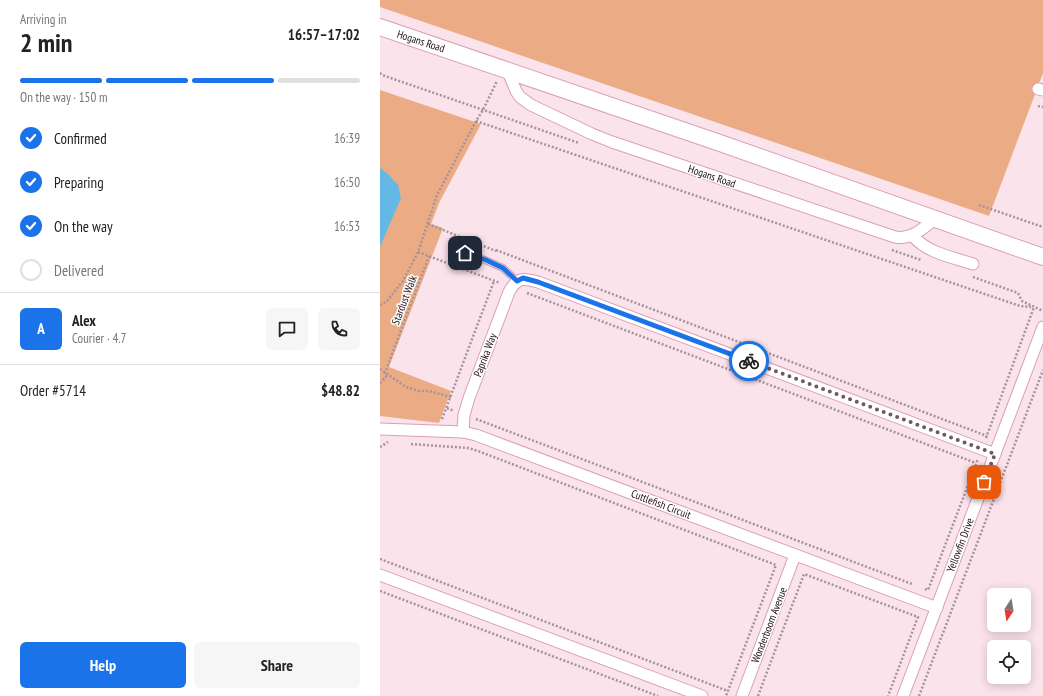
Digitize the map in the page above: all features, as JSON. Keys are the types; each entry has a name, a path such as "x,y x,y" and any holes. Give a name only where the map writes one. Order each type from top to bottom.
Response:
{"street":[{"name":"Hogans Road","path":"380,27 502,75 935,219 1043,257"},
{"name":"Hogans Road","path":"502,75 520,97 531,105 612,142 889,235 901,238 913,236"},
{"path":"935,219 913,236 918,242 926,248 973,264"},
{"path":"514,284 523,278 538,282 995,454"},
{"name":"Paprika Way","path":"463,432 464,414 469,398 514,284"},
{"name":"Yellowfin Drive","path":"903,696 1043,327"},
{"name":"Cuttlefish Circuit","path":"380,429 463,432 488,439 936,608"},
{"name":"Wonderboom Avenue","path":"742,696 795,555"},
{"path":"382,578 702,696"}],"lane":[{"path":"465,253 503,268 514,284"}],"path":[{"path":"380,73 382,75 484,110"},
{"path":"380,305 387,301 403,281 418,252 437,195 502,75"},
{"path":"1038,106 1043,107"},
{"path":"476,121 1020,306 1034,307 1043,311"},
{"path":"980,205 1043,227"},
{"path":"428,224 987,436"},
{"path":"494,264 496,250"},
{"path":"418,252 494,281 514,284 976,463"},
{"name":"Stardust Walk","path":"380,383 386,377 385,373 429,256"},
{"path":"447,408 494,281"},
{"path":"920,587 928,590 987,436 1034,307"},
{"path":"380,369 406,387 451,397"},
{"path":"919,696 1043,370"},
{"path":"464,414 913,584"},
{"path":"380,447 390,441"},
{"path":"405,443 464,448 478,451 776,564 726,696"},
{"path":"380,559 728,691"},
{"path":"758,696 804,574 918,617 888,696"},
{"path":"380,591 658,696"}],"shaded area":[{"path":"380,0 1043,0 1043,73 989,216 380,7"},
{"path":"380,90 481,124 439,203 431,224 443,228 389,367 451,391 439,423 380,416"}],"water":[{"path":"380,168 398,185 401,198 380,247"}],"way so far":[{"path":"749,361 995,454 984,482"}],"route":[{"path":"465,253 503,268 517,281 523,278 538,282 749,361"}]}
